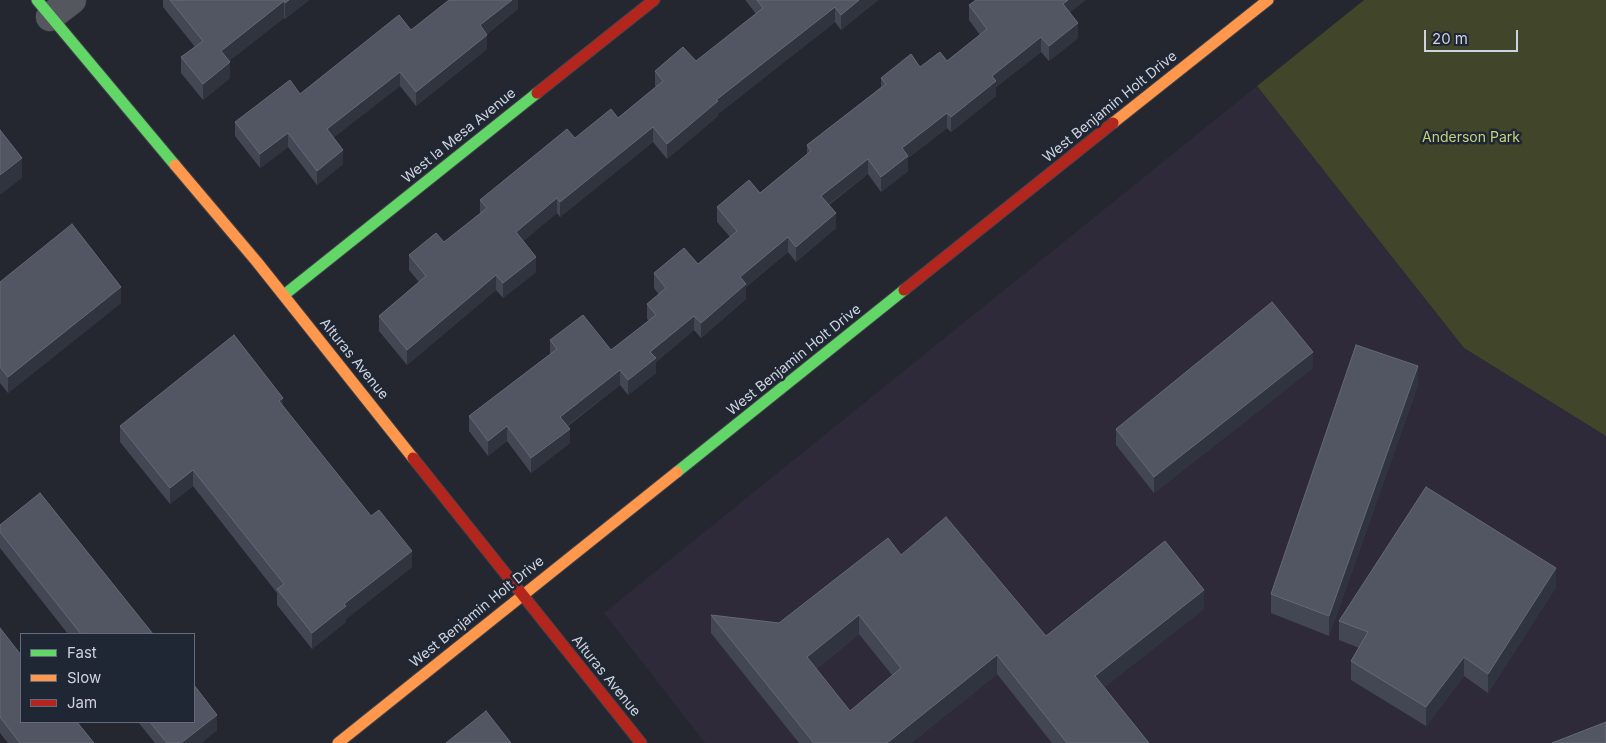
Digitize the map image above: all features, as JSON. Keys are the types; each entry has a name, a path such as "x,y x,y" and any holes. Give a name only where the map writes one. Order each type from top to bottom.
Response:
{"street":[{"path":"44,9 72,0"},
{"name":"West la Mesa Avenue","path":"284,295 654,0"},
{"name":"West Benjamin Holt Drive","path":"338,743 1268,0"},
{"name":"Alturas Avenue","path":"44,9 284,295 641,743"}],"shaded area":[{"path":"1257,86 1464,348 1606,436 1606,743 705,743 604,613"}],"green space":[{"name":"Anderson Park","path":"1364,0 1606,0 1606,436 1464,348 1257,86"}],"building":[{"path":"170,0 289,0 285,3 284,1 221,51 230,62 203,84 181,57 203,41"},
{"path":"449,0 512,0 480,25 487,35 416,92 400,72 327,129 343,150 317,171 288,133 260,154 235,122 290,80 300,94 399,15 411,30"},
{"path":"757,0 859,0 841,15 835,7 716,100 718,101 667,144 653,127 560,202 557,198 516,232 536,257 503,283 496,275 407,350 379,316 426,276 409,255 436,233 444,242 487,208 480,200 567,129 575,138 611,109 618,118 663,81 655,71 683,47 696,61 763,8"},
{"path":"976,0 1068,0 1063,4 1078,23 1049,46 1041,37 992,76 996,81 951,117 947,113 902,148 908,156 881,177 868,159 821,196 836,213 796,247 788,237 740,277 746,284 701,323 694,316 650,352 656,358 628,380 620,370 560,417 570,429 531,458 507,426 488,441 469,416 557,349 550,340 583,315 611,350 656,315 647,304 666,288 654,273 684,248 698,264 737,231 717,207 749,180 760,193 811,151 807,145 886,84 881,78 911,54 920,67 940,52 947,61 987,29 969,5"},
{"path":"0,130 22,158 0,175"},
{"path":"72,224 121,287 8,377 0,367 0,282"},
{"path":"1272,302 1313,352 1154,477 1116,429"},
{"path":"234,335 283,398 279,401 371,516 379,510 412,551 344,604 346,606 312,633 277,589 284,584 193,470 170,488 120,426"},
{"path":"1356,345 1418,366 1329,616 1271,594"},
{"path":"1426,487 1556,568 1488,674 1464,657 1426,707 1351,661 1368,632 1339,621"},
{"path":"40,493 152,633 80,633 0,532 0,525"},
{"path":"946,517 1046,636 1165,541 1204,590 1095,676 1149,743 1067,743 997,655 887,743 814,743 711,615 779,623 888,538 901,555","holes":["859,615 901,668 850,711 807,657"]},
{"path":"0,628 20,654 20,723 78,723 94,743 20,743 0,717"},
{"path":"195,686 217,715 181,743 167,743 151,723 195,723"},
{"path":"486,711 511,743 446,743"},
{"path":"1606,722 1606,743 1552,743"}],"traffic: fast":[{"path":"37,0 175,165"},
{"path":"284,295 537,93"},
{"path":"677,472 904,290"}],"traffic: slow":[{"path":"1113,123 1268,0"},
{"path":"175,165 257,262 413,458"},
{"path":"338,743 677,472"}],"traffic: jam":[{"path":"537,93 654,0"},
{"path":"904,290 1113,123"},
{"path":"413,458 641,743"}]}
